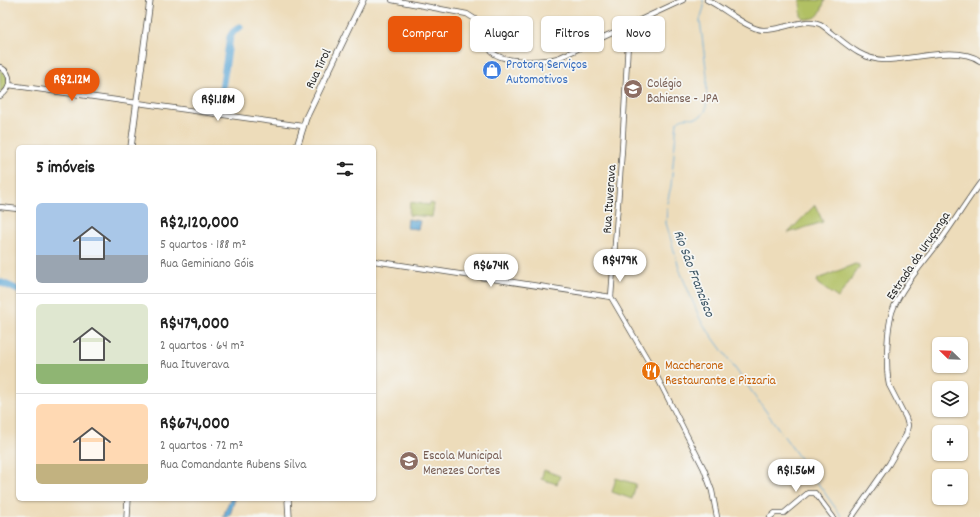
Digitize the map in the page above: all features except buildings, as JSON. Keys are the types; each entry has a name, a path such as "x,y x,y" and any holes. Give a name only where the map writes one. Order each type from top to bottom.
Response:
{"main road":[{"path":"131,145 150,0"},
{"name":"Rua Tirol","path":"297,145 302,126 320,85 362,0"},
{"path":"127,517 128,501"},
{"path":"288,501 289,517"}],"street":[{"path":"392,0 467,14 473,17 481,23 491,50 497,56 505,59 532,61 557,58 612,33"},
{"path":"648,16 683,0"},
{"path":"707,0 756,29 768,30 798,24 820,23 854,51 875,60 964,54 972,56 980,61"},
{"name":"Rua Ituverava","path":"611,296 623,143 628,52"},
{"path":"0,66 8,75 10,85 0,96"},
{"path":"10,85 302,126"},
{"name":"Estrada da Uruçanga","path":"852,517 889,464 907,431 908,425 906,418 889,385 888,379 889,330 892,313 910,281 980,183"},
{"path":"0,207 16,209"},
{"path":"376,261 611,296 653,369 704,469 712,491 717,517"},
{"path":"770,517 784,513 808,493 815,493 833,517"}],"green space":[{"path":"800,0 825,0 819,15 813,18 804,19 801,16"},
{"path":"0,69 7,76 8,86 0,94"},
{"path":"410,202 429,205 430,203 434,204 432,217 409,215"},
{"path":"815,205 823,222 788,233"},
{"path":"855,264 859,265 859,268 838,298 818,284 818,279"},
{"path":"544,470 560,476 557,484 541,479"},
{"path":"616,478 636,484 632,499 612,492"}],"water":[{"path":"408,219 420,221 418,229 407,228"},
{"path":"229,501 234,501 230,515 228,517 223,517"}],"waterway":[{"name":"Rio São Francisco","path":"667,203 671,186 677,122 684,118 697,118 703,114 706,109 707,76 700,20 704,7 703,0"},
{"path":"219,108 230,37 233,32 240,27"},
{"name":"Rio São Francisco","path":"667,208 666,223 680,271 701,321 842,517"},
{"path":"0,282 16,289"}],"place":[{"name":"Protorq Serviços Automotivos","path":"492,70"},
{"name":"Colégio Bahiense - JPA","path":"633,89"},
{"name":"Maccherone Restaurante e Pizzaria","path":"651,371"},
{"name":"Escola Municipal Menezes Cortes","path":"409,461"}]}
